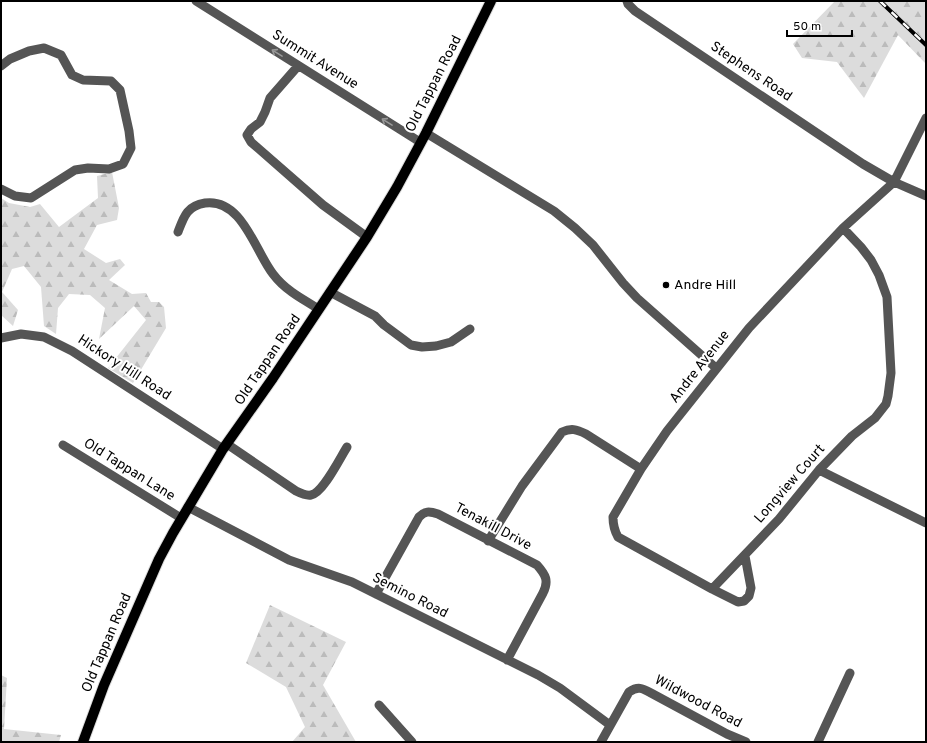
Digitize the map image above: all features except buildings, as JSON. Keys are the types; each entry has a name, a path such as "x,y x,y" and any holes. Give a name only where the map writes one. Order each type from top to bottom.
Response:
{"main road":[{"name":"Old Tappan Road","path":"84,742 104,685 159,559 181,518 225,447 367,237 397,187 426,133 491,1"}],"street":[{"name":"Summit Avenue","path":"196,1 420,142"},
{"name":"Stephens Road","path":"627,1 634,11 863,164 894,182 926,196"},
{"path":"1,66 10,59 29,51 44,48 61,55 72,75 83,80 111,81 120,90 129,131 131,148 123,164 109,169 88,168 75,170 31,198 16,196 1,189"},
{"path":"298,66 270,98 260,122 251,128 247,135 251,142 323,205 367,237"},
{"name":"Andre Avenue","path":"641,469 667,431 749,328 843,228 894,182 926,118"},
{"path":"426,133 554,212 575,228 593,245 622,283 637,298 716,368"},
{"path":"178,232 184,215 195,205 212,202 228,208 241,219 272,274 286,289 319,310"},
{"name":"Longview Court","path":"712,589 745,556 819,470 852,436 881,412 886,404 891,373 887,297 884,286 871,260 843,228"},
{"path":"330,292 375,316 384,325 411,345 436,346 451,342 470,329"},
{"name":"Hickory Hill Road","path":"1,338 21,334 44,337 72,351 296,491 305,494 311,495 318,492 330,476 347,448"},
{"path":"488,541 522,486 562,432 570,428 579,430 641,469 613,517 614,531 618,537 738,602 744,601 749,596 751,588 745,556"},
{"name":"Old Tappan Lane","path":"63,445 181,518"},
{"path":"819,470 926,523"},
{"name":"Semino Road","path":"188,507 289,560 346,580 538,675 560,688 610,726"},
{"name":"Tenakill Drive","path":"376,594 418,517 424,512 431,511 438,514 536,565 546,578 547,585 507,660"},
{"path":"818,742 850,673"},
{"name":"Wildwood Road","path":"601,742 629,692 635,688 642,688 740,741"},
{"path":"379,704 412,742"}],"green space":[{"path":"835,1 923,1 926,3 926,64 898,35 864,98 837,62 802,58 793,44"},
{"path":"112,172 119,208 117,220 97,225 84,249 106,263 120,259 125,265 109,280 132,294 146,293 151,302 159,302 164,307 166,328 133,383 108,368 146,320 134,306 99,339 105,308 90,295 69,294 58,308 56,334 44,326 41,287 24,266 12,269 2,292 18,310 13,326 1,315 1,198 9,203 30,207 40,204 59,227 98,198 97,176"},
{"path":"270,605 346,642 323,685 356,742 292,742 305,727 286,687 246,663"},
{"path":"1,675 7,678 4,729 61,735 59,742 1,742"}],"railway":[{"path":"880,1 926,45"}],"place":[{"name":"Andre Hill","path":"666,285"}]}
